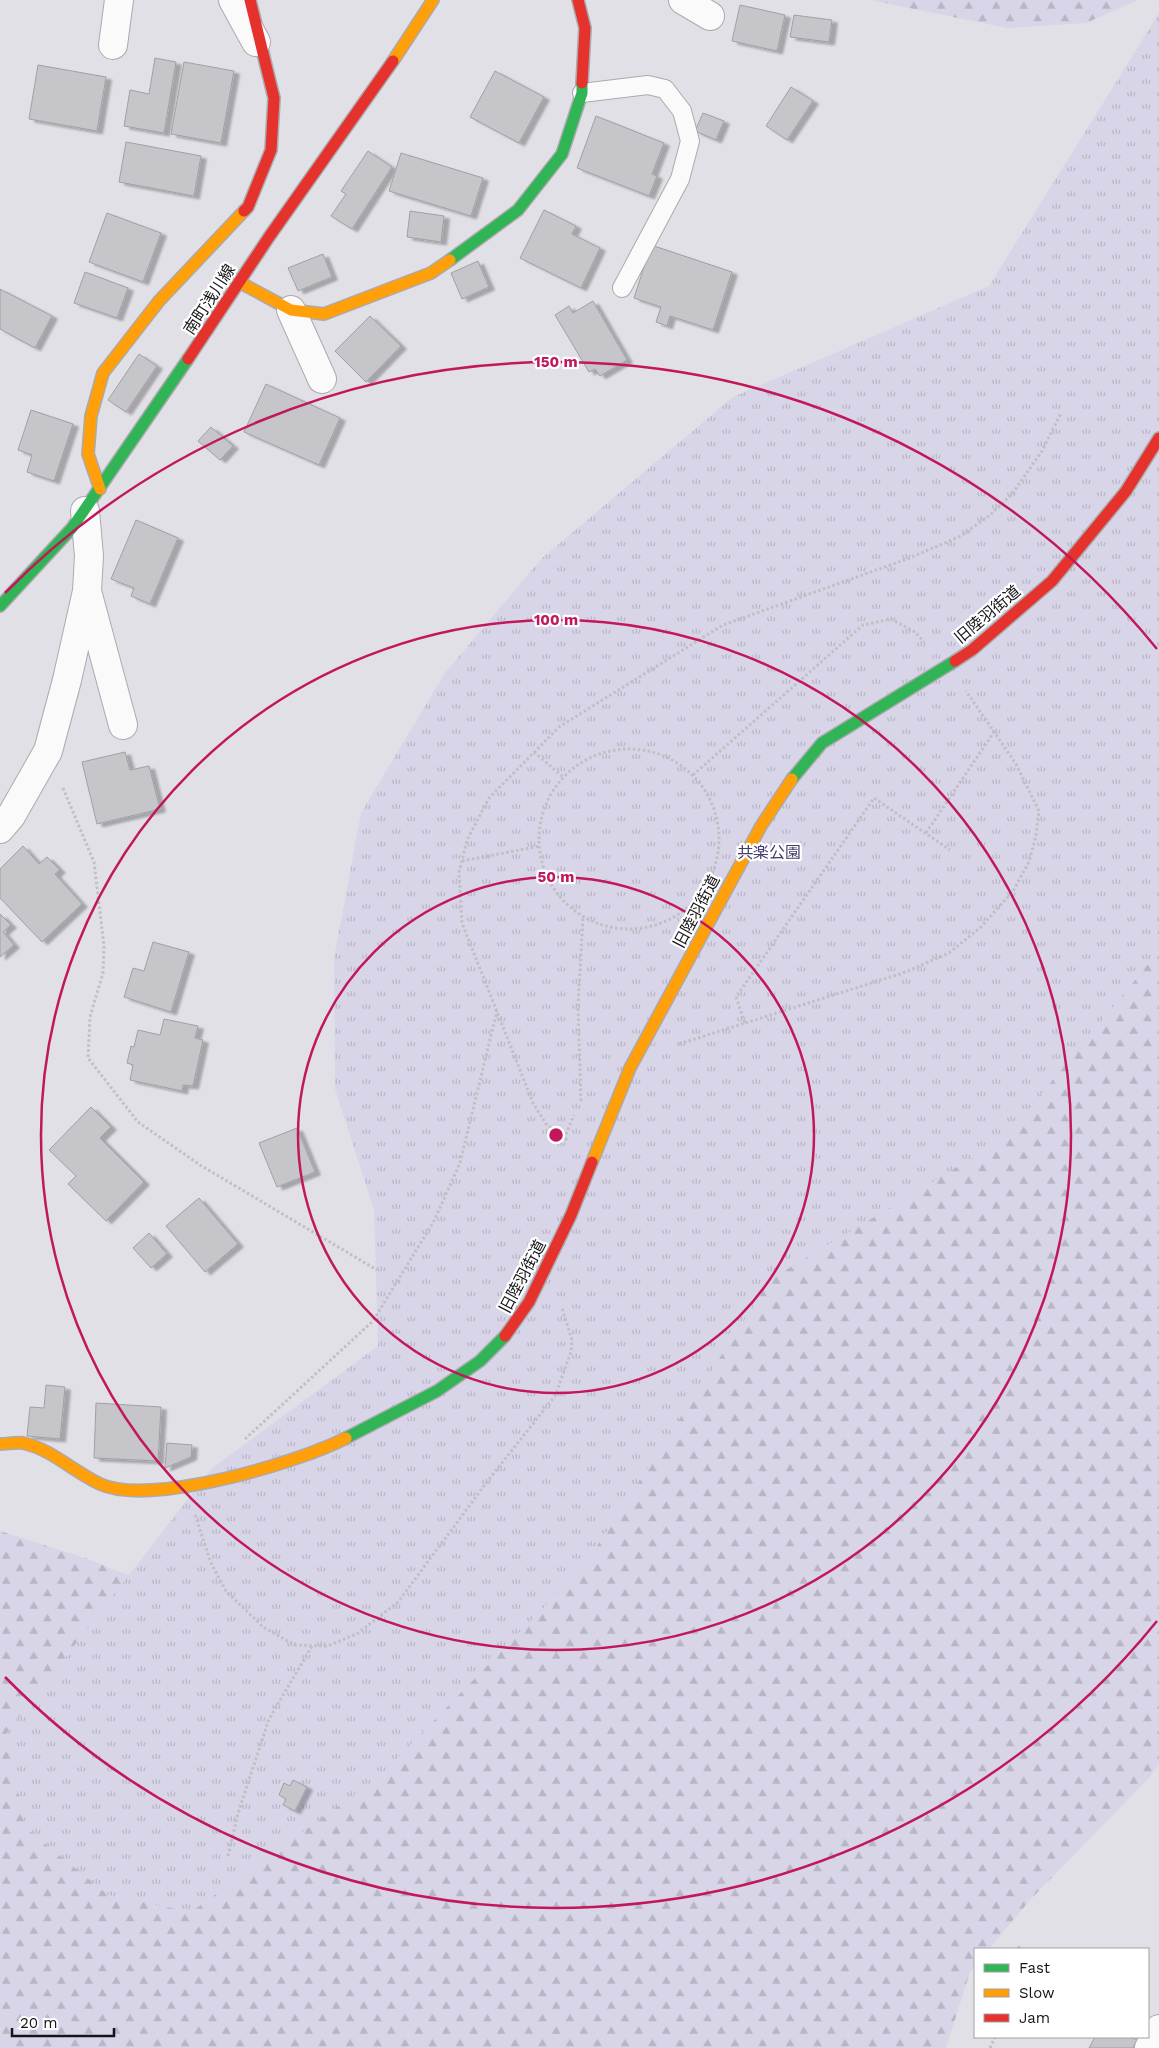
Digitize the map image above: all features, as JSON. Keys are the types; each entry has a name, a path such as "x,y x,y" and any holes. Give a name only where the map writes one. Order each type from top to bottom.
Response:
{"street":[{"path":"113,45 120,0"},
{"path":"233,0 263,54"},
{"path":"0,829 10,816 48,751 67,680 86,591 92,500 88,454 91,416 103,373 159,301 248,207 271,150 274,98 250,0"},
{"name":"南町浅川線","path":"0,606 72,528 156,408 239,282 418,26 433,0"},
{"path":"239,282 291,310 324,314 431,273 518,210 562,154 582,93 585,28 578,0"},
{"path":"684,0 710,16"},
{"path":"291,310 322,379"},
{"name":"旧陸羽街道","path":"0,1444 22,1443 43,1451 101,1485 127,1489 186,1486 223,1479 300,1458 338,1442 437,1391 480,1360 504,1337 529,1302 571,1215 630,1068 761,826 788,784 822,743 864,715 972,650 1052,581 1126,491 1159,438"},
{"path":"86,591 123,725"},
{"path":"1149,2048 1159,2029"}],"lane":[{"path":"582,93 648,85 664,89 682,111 690,141 680,179 622,288"}],"path":[{"path":"596,1150 564,1138 546,1124 533,1103 462,923 459,872 467,840 489,798 560,726 723,625 907,559 961,536 990,515 1012,494 1042,451 1061,413"},
{"path":"644,1042 673,1046 903,973 949,953 981,927 1013,891 1029,862 1036,836 1039,811 1016,764 948,666 915,632 891,619 863,625 693,775"},
{"path":"926,833 994,732"},
{"path":"623,749 648,751 672,760 693,775 708,796 711,804 717,821 719,846 714,872 701,894 682,912 659,924 633,929 608,927 583,916 563,901 549,880 540,856 539,830 545,806 563,777 575,766 598,754 623,749"},
{"path":"48,751 94,862 104,946 103,973 90,1017 88,1058 138,1122 200,1164 378,1270"},
{"path":"534,752 563,777"},
{"path":"745,1023 736,997 874,798 950,850"},
{"path":"462,861 540,846"},
{"path":"564,1138 581,1100 578,1006 583,916"},
{"path":"240,1443 372,1321 424,1238 460,1163 497,1010"},
{"path":"186,1486 211,1563 226,1592 263,1627 295,1645 328,1646 358,1633 398,1602 490,1478 555,1396 571,1352 572,1340 559,1299 540,1279"},
{"path":"228,1856 238,1813 270,1720 312,1646"}],"green space":[{"path":"870,0 1138,0 1086,23 1007,28"},
{"name":"共楽公園","path":"1159,13 1159,927 1150,962 1004,1139 771,1279 584,1566 380,1776 191,1912 108,1895 25,1827 6,1734 211,1469 378,1346 374,1210 335,1089 334,958 361,813 445,673 541,559 733,397 989,286"},
{"path":"1159,604 1159,1764 1148,1779 1030,1900 990,1948 974,1948 974,1967 970,1972 946,2048 0,2048 0,1531 85,1558 168,1591"}],"building":[{"path":"740,5 785,15 777,51 732,41"},
{"path":"794,15 832,20 829,42 790,37"},
{"path":"155,58 176,62 164,133 124,126 130,90 149,94"},
{"path":"184,62 234,71 221,143 171,134"},
{"path":"38,65 106,77 97,131 29,119"},
{"path":"495,71 544,97 519,143 470,117"},
{"path":"791,87 813,101 787,140 766,126"},
{"path":"703,113 724,121 716,140 695,131"},
{"path":"596,116 664,143 652,174 657,176 649,196 577,168"},
{"path":"126,142 201,156 194,196 119,182"},
{"path":"368,151 392,167 352,229 331,216 346,194 341,191"},
{"path":"401,153 483,178 471,216 389,191"},
{"path":"544,210 576,226 572,234 600,248 581,288 520,258"},
{"path":"410,211 444,216 441,242 407,237"},
{"path":"107,213 161,233 143,282 89,262"},
{"path":"651,245 732,272 713,330 670,316 667,326 656,322 661,307 634,298"},
{"path":"323,254 332,277 298,291 288,268"},
{"path":"478,261 489,287 462,299 451,273"},
{"path":"85,272 128,288 117,318 74,303"},
{"path":"0,289 52,316 35,348 0,329"},
{"path":"593,301 627,360 600,376 595,369 589,372 555,315 569,306 573,313"},
{"path":"370,316 401,346 366,382 335,351"},
{"path":"139,354 157,366 126,412 108,400"},
{"path":"266,384 340,418 319,465 244,432"},
{"path":"31,410 73,424 54,481 27,472 32,455 18,450"},
{"path":"211,427 233,446 220,460 198,441"},
{"path":"136,520 178,538 150,604 131,596 134,588 111,579"},
{"path":"125,752 130,770 149,766 160,809 97,824 82,762"},
{"path":"23,846 39,864 47,857 60,870 55,874 82,904 42,942 0,898 0,869"},
{"path":"0,914 11,925 3,932 14,945 0,957"},
{"path":"153,942 189,952 171,1012 124,997 133,968 144,971"},
{"path":"164,1019 198,1026 195,1038 203,1040 193,1086 183,1085 182,1091 130,1080 133,1065 127,1063 131,1046 134,1047 138,1030 160,1035"},
{"path":"91,1107 111,1127 100,1138 144,1182 106,1221 68,1184 76,1176 49,1150"},
{"path":"297,1128 315,1172 277,1187 259,1143"},
{"path":"199,1198 238,1244 205,1272 166,1226"},
{"path":"149,1233 167,1254 151,1268 133,1248"},
{"path":"46,1385 65,1387 60,1439 27,1436 30,1407 44,1408"},
{"path":"96,1403 161,1407 158,1461 94,1458"},
{"path":"167,1443 192,1445 191,1457 165,1468"},
{"path":"293,1780 307,1787 295,1811 283,1805 286,1799 279,1795 284,1783 290,1786"},
{"path":"1094,2038 1132,2038 1137,2040 1133,2048 1089,2048"}],"traffic: fast":[{"path":"450,260 518,210 562,154 582,93 582,83"},
{"path":"0,606 72,528 188,359"},
{"path":"792,779 822,743 955,661"},
{"path":"346,1438 437,1391 480,1361 505,1336"}],"traffic: slow":[{"path":"393,61 433,0"},
{"path":"100,489 88,454 91,416 103,373 159,301 244,211"},
{"path":"239,282 291,310 324,314 431,273 450,260"},
{"path":"592,1162 630,1068 761,826 792,779"},
{"path":"0,1444 23,1443 33,1446 53,1455 100,1484 123,1490 152,1490 187,1486 260,1470 324,1448 346,1438"}],"traffic: jam":[{"path":"244,211 248,207 271,150 274,98 250,0"},
{"path":"578,0 585,28 582,83"},
{"path":"188,359 269,237 393,61"},
{"path":"955,661 972,650 1052,581 1126,491 1159,438"},
{"path":"505,1336 529,1302 571,1215 592,1162"}]}
